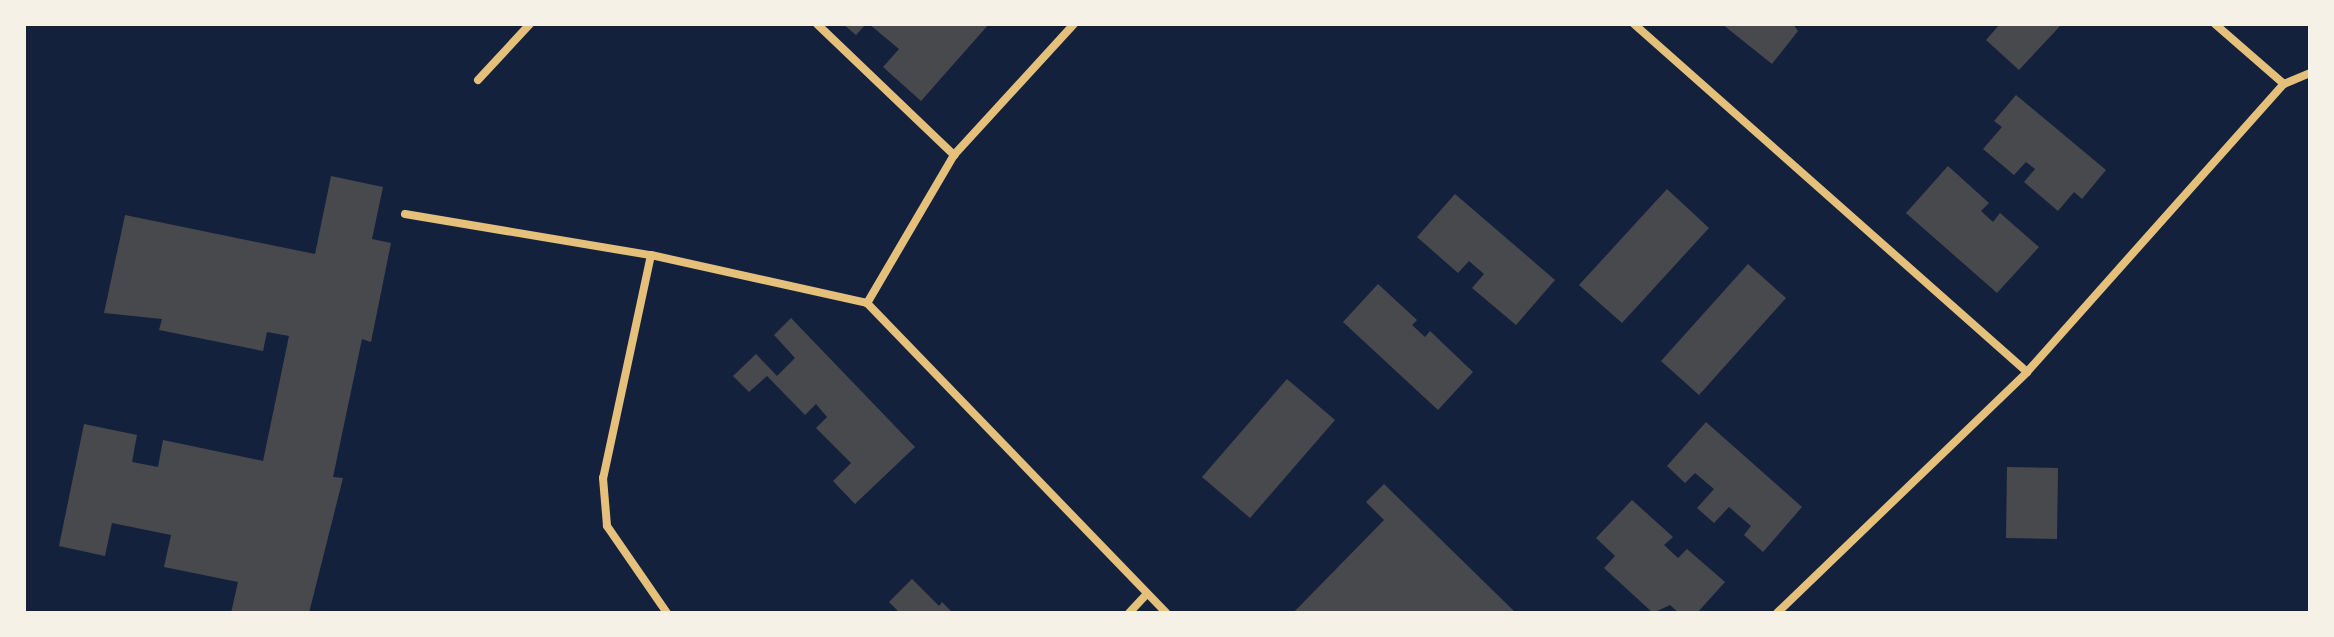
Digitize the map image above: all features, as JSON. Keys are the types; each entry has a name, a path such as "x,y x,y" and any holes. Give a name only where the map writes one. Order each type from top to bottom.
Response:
{"street":[{"path":"478,80 530,24"},
{"path":"817,24 954,155"},
{"path":"867,303 954,155 1074,24"},
{"path":"1634,24 2027,372"},
{"path":"2215,24 2284,84"},
{"path":"1777,613 2027,372 2284,84 2310,73"},
{"path":"405,214 651,255 867,303 1166,613"},
{"path":"651,255 603,478 607,526 667,613"},
{"path":"1129,613 1146,595"}],"building":[{"path":"843,24 866,24 856,35"},
{"path":"869,24 989,24 921,101 883,67 899,49"},
{"path":"1722,24 1793,24 1798,31 1772,64"},
{"path":"2000,24 2062,24 2019,70 1986,40"},
{"path":"2016,95 2106,170 2082,199 2074,192 2058,211 2024,182 2035,169 2026,162 2014,175 1983,149 2002,127 1994,121"},
{"path":"1948,166 1989,203 1981,211 1993,222 2000,213 2039,247 1997,293 1906,213"},
{"path":"331,176 383,187 372,239 391,243 371,342 362,339 333,477 343,478 309,613 231,613 238,582 164,567 171,535 112,523 105,556 59,546 84,424 137,435 132,462 158,467 163,440 263,461 289,336 267,332 263,351 159,330 162,319 104,313 125,215 315,254"},
{"path":"1667,189 1709,228 1622,323 1579,285"},
{"path":"1455,194 1555,280 1516,325 1472,288 1484,274 1469,261 1458,273 1417,237"},
{"path":"1748,264 1786,298 1699,395 1661,361"},
{"path":"1378,284 1417,320 1412,325 1425,337 1430,331 1473,372 1438,410 1343,322"},
{"path":"791,318 915,447 855,504 833,481 851,463 816,428 827,417 816,404 805,415 767,376 749,392 733,376 756,354 777,376 795,358 774,335"},
{"path":"1287,379 1335,420 1250,518 1202,477"},
{"path":"1706,422 1802,507 1763,552 1744,535 1751,526 1729,507 1714,523 1697,508 1714,489 1695,473 1685,483 1667,466"},
{"path":"2007,467 2058,468 2057,539 2006,538"},
{"path":"1384,484 1516,613 1293,613 1384,520 1366,502"},
{"path":"1632,500 1673,537 1664,545 1678,558 1687,549 1725,582 1697,613 1679,613 1670,605 1653,613 1604,568 1615,556 1596,538"},
{"path":"912,579 939,606 942,602 953,613 900,613 889,602"}]}
